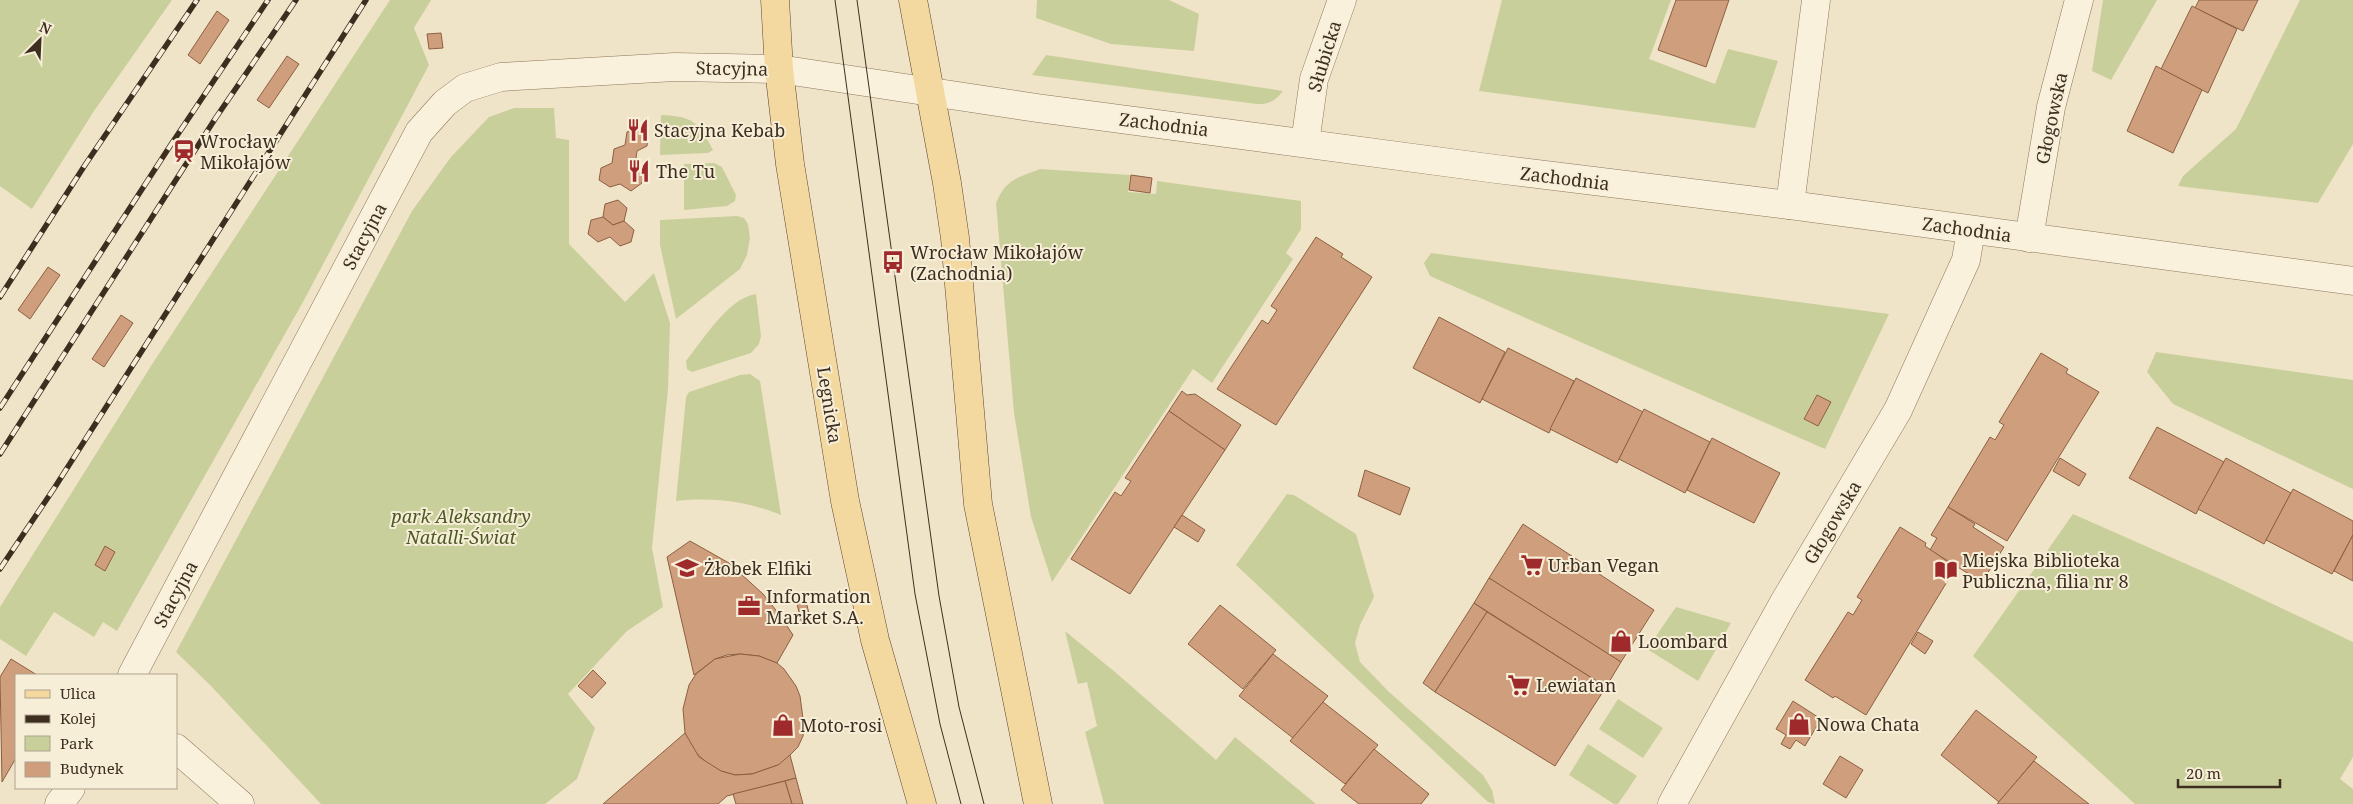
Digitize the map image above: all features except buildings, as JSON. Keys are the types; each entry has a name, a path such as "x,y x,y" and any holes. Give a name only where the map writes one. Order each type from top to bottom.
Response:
{"main road":[{"name":"Legnicka","path":"774,0 779,69 790,164 846,501 875,640 922,804"},
{"path":"913,0 948,183 955,238 978,504 1038,804"}],"street":[{"name":"Słubicka","path":"1305,143 1314,79 1342,0"},
{"path":"1790,205 1816,0"},
{"name":"Głogowska","path":"2029,238 2051,107 2079,0"},
{"name":"Stacyjna","path":"133,674 419,132 445,103 465,88 501,77 675,67 779,69"},
{"name":"Zachodnia","path":"779,69 1037,108 1790,205 2353,281"},
{"name":"Głogowska","path":"1674,803 1783,604 1898,410 1966,260 1971,230"},
{"path":"178,750 240,804"},
{"path":"59,804 70,789"}],"green space":[{"path":"0,0 172,0 94,111 32,209 0,186"},
{"path":"390,0 431,0 414,28 429,65 303,302 117,631 103,622 94,637 54,612 26,656 0,639 0,607 151,366"},
{"path":"1037,0 1169,0 1199,14 1194,51 1111,44 1036,18"},
{"path":"1502,0 1671,0 1649,59 1715,84 1728,49 1778,61 1755,128 1479,91"},
{"path":"2103,0 2157,0 2111,80 2092,71"},
{"path":"2300,0 2353,0 2353,144 2318,203 2178,186 2183,176 2236,129"},
{"path":"1046,55 1283,91 1272,101 1257,104 1032,75"},
{"name":"park Aleksandry Natalli-Świat","path":"514,108 554,108 556,138 569,140 569,244 625,302 654,273 670,323 668,389 652,548 663,607 627,631 568,694 595,728 577,779 545,804 321,804 212,687 176,652 412,211 451,157 489,117"},
{"path":"661,115 681,117 693,122 703,133 713,150 708,153 660,155"},
{"path":"714,163 722,167 736,195 735,201 727,206 684,210 684,164"},
{"path":"1040,169 1130,175 1128,192 1156,194 1157,181 1301,201 1301,229 1286,253 1293,259 1212,383 1193,369 1052,582 1031,517 1014,413 996,203 1004,189 1013,180"},
{"path":"737,216 744,218 748,224 750,238 747,255 740,269 676,319 660,245 660,220"},
{"path":"1431,253 1889,314 1825,449 1430,276 1424,263"},
{"path":"756,294 761,336 759,344 751,353 692,372 687,369 686,361 726,311 746,297"},
{"path":"2156,352 2353,380 2353,489 2173,404 2147,372"},
{"path":"750,374 760,381 781,515 755,506 729,501 676,501 686,397 689,392 740,375"},
{"path":"1287,494 1294,495 1356,534 1374,597 1360,625 1355,643 1360,662 1388,691 1483,775 1492,790 1495,804 1488,802 1236,565"},
{"path":"2073,514 2218,578 2353,642 2353,757 2340,779 2353,789 2353,804 2135,804 1973,656"},
{"path":"1676,607 1731,623 1698,681 1647,649"},
{"path":"1065,631 1216,760 1235,737 1316,804 1104,804 1085,732 1097,726 1087,682 1078,684"},
{"path":"1618,699 1663,728 1643,758 1599,729"},
{"path":"1588,744 1637,776 1618,804 1614,804 1569,775"}],"tram line":[{"path":"835,0 915,594 940,724 961,804"},
{"path":"857,0 939,596 959,707 984,804"}],"railway":[{"path":"0,297 85,165 197,0"},
{"path":"0,408 172,143 268,0"},
{"path":"0,454 215,119 296,0"},
{"path":"0,569 55,487 366,0"}],"place":[{"name":"Stacyjna Kebab","path":"638,130"},
{"name":"Wrocław Mikołajów","path":"184,151"},
{"name":"The Tu","path":"639,171"},
{"name":"Wrocław Mikołajów (Zachodnia)","path":"893,262"},
{"name":"Urban Vegan","path":"1532,565"},
{"name":"Żłobek Elfiki","path":"687,568"},
{"name":"Miejska Biblioteka Publiczna, filia nr 8","path":"1946,570"},
{"name":"Information Market S.A.","path":"749,606"},
{"name":"Loombard","path":"1621,641"},
{"name":"Lewiatan","path":"1519,685"},
{"name":"Nowa Chata","path":"1799,724"},
{"name":"Moto-rosi","path":"783,725"}]}
